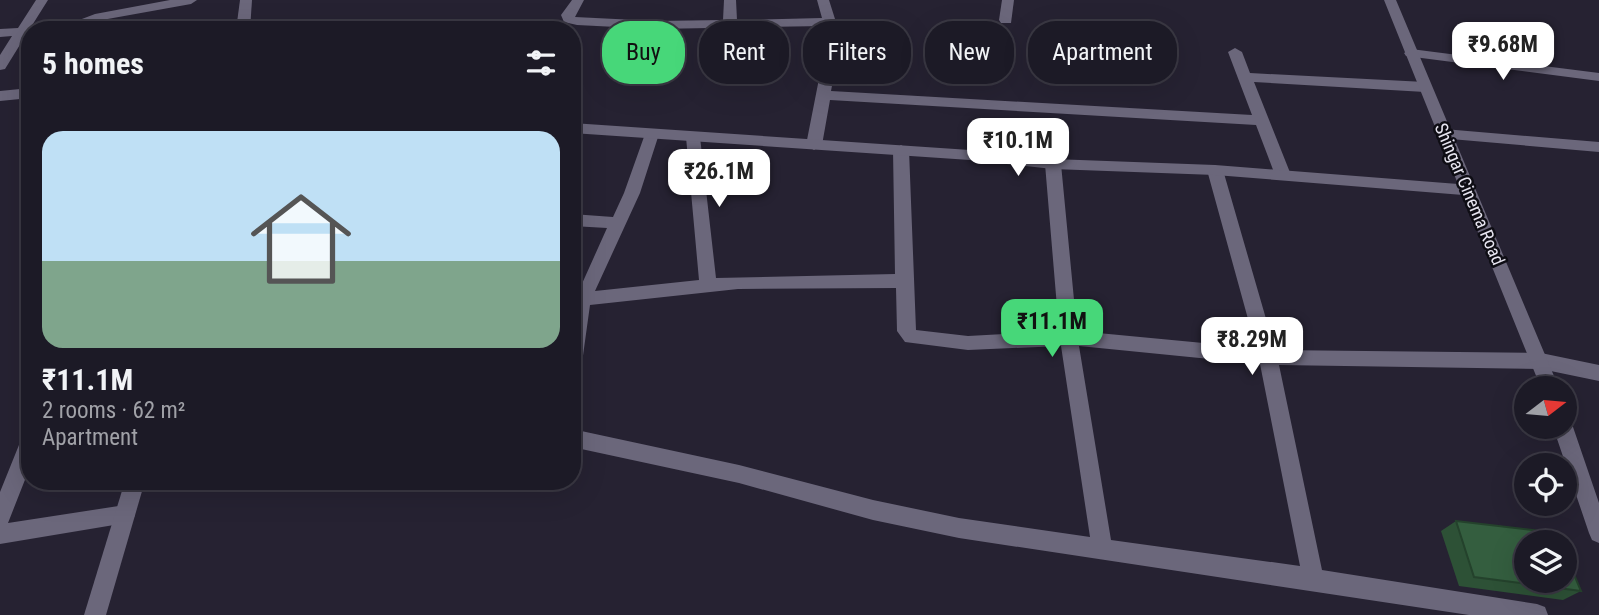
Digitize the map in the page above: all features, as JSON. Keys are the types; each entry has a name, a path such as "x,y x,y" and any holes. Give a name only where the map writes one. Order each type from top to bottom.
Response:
{"street":[{"path":"32,21 42,0"},
{"path":"87,21 191,0"},
{"path":"244,21 246,0"},
{"path":"566,21 578,0"},
{"path":"730,0 730,21"},
{"path":"823,0 831,21"},
{"path":"1006,20 1008,0"},
{"name":"Shingar Cinema Road","path":"1390,0 1546,376"},
{"path":"581,24 699,24"},
{"path":"0,33 21,31"},
{"path":"0,66 21,39"},
{"path":"1235,52 1283,175"},
{"path":"1411,53 1599,77"},
{"path":"1245,77 1425,87"},
{"path":"814,145 825,84"},
{"path":"0,96 21,94"},
{"path":"823,95 1262,120"},
{"path":"581,129 901,150 1053,164 1214,170 1468,190"},
{"path":"1444,134 1599,147"},
{"path":"581,312 593,270 632,193 652,135"},
{"path":"693,137 708,285"},
{"path":"901,150 905,324 911,337 968,342 1069,338 1268,357 1541,361 1599,373"},
{"path":"1053,164 1069,338 1102,547"},
{"path":"1214,170 1268,357 1313,579"},
{"path":"581,221 618,223"},
{"path":"583,299 708,285 783,281 905,281"},
{"path":"1567,439 1599,533"},
{"path":"581,440 739,474 873,510 959,528 1102,547 1537,615"},
{"path":"0,518 21,464"},
{"path":"95,615 132,490"},
{"path":"0,534 125,515"}],"building":[{"path":"1456,521 1532,530 1514,530 1514,582 1474,577"}]}
